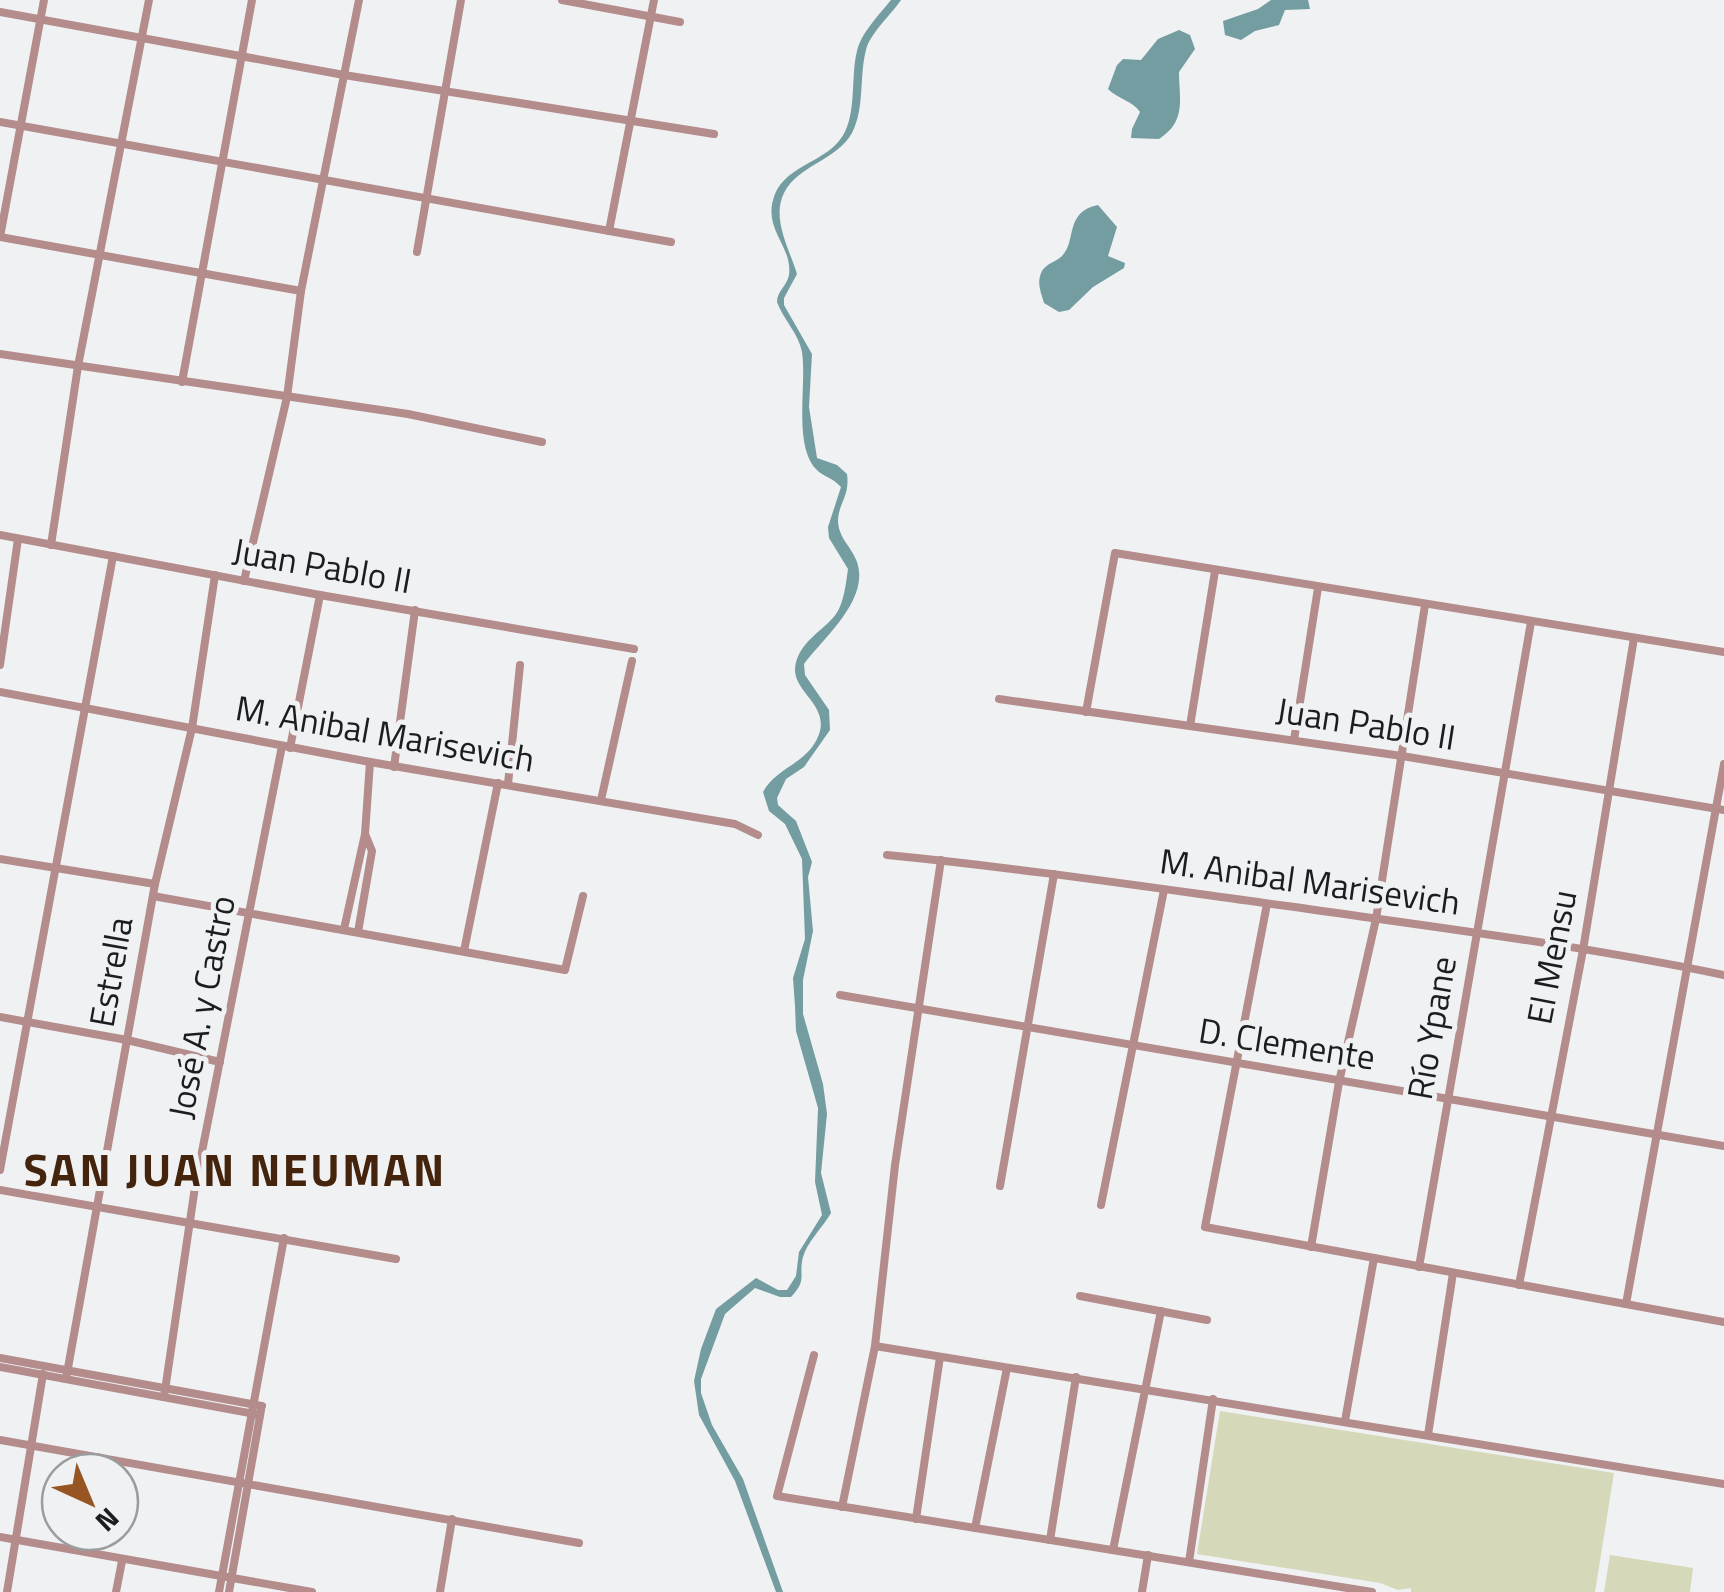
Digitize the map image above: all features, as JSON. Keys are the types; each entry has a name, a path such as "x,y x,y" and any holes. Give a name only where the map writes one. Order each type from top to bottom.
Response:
{"street":[{"path":"44,0 0,237 301,291"},
{"path":"51,545 78,366 149,0"},
{"path":"182,382 252,0"},
{"path":"244,580 287,397 301,291 359,0"},
{"path":"417,252 461,0"},
{"path":"562,0 680,22"},
{"path":"609,231 654,0"},
{"path":"0,12 344,75 714,134"},
{"path":"0,122 672,242"},
{"path":"0,354 408,414 542,442"},
{"name":"Juan Pablo II","path":"0,535 320,596 634,649"},
{"path":"0,666 4,610 18,539"},
{"path":"1086,712 1115,552 1724,652"},
{"path":"0,1170 113,556"},
{"path":"1190,726 1214,571"},
{"name":"Estrella","path":"67,1375 152,896 192,728 215,575"},
{"path":"1294,740 1318,588"},
{"name":"José A. y Castro","path":"164,1393 192,1222 194,1186 248,913 320,596"},
{"path":"1312,1247 1339,1082 1376,918 1426,605"},
{"path":"394,767 415,610"},
{"name":"Río Ypane","path":"1419,1266 1531,622"},
{"name":"El Mensu","path":"1519,1285 1583,950 1634,638"},
{"path":"602,800 632,660"},
{"path":"464,951 503,784 520,665"},
{"name":"M. Anibal Marisevich","path":"0,692 394,767 735,824 758,835"},
{"name":"Juan Pablo II","path":"999,700 1402,756 1720,809"},
{"path":"344,929 365,834 370,762"},
{"path":"1626,1304 1720,809 1724,764"},
{"path":"358,932 372,851 365,834"},
{"name":"M. Anibal Marisevich","path":"886,855 1376,918 1724,975"},
{"path":"0,859 155,884"},
{"path":"842,1508 876,1346 895,1165 941,860"},
{"path":"1000,1186 1054,874"},
{"path":"1101,1205 1164,890"},
{"path":"152,896 565,970 583,896"},
{"path":"1268,904 1205,1228 1724,1322"},
{"name":"D. Clemente","path":"840,995 1724,1146"},
{"path":"0,1017 220,1062"},
{"path":"0,1190 396,1259"},
{"path":"219,1592 226,1577 244,1482 284,1238"},
{"path":"1345,1421 1374,1258"},
{"path":"1428,1435 1453,1273"},
{"path":"1080,1296 1207,1320"},
{"path":"1113,1550 1161,1311"},
{"path":"876,1346 1724,1484"},
{"path":"814,1355 777,1496 1371,1592"},
{"path":"916,1519 940,1357"},
{"path":"0,1358 44,1371"},
{"path":"0,1367 257,1407"},
{"path":"975,1528 1006,1368"},
{"path":"7,1592 44,1371"},
{"path":"1050,1540 1076,1378"},
{"path":"1188,1562 1213,1399"},
{"path":"0,1440 578,1543"},
{"path":"440,1592 452,1519"},
{"path":"0,1537 312,1592"},
{"path":"1142,1592 1148,1555"},
{"path":"116,1592 122,1561"},
{"path":"226,1577 229,1592"}],"green space":[{"path":"1220,1411 1614,1473 1595,1592 1411,1592 1411,1588 1398,1590 1380,1583 1197,1554"},
{"path":"1610,1555 1693,1568 1690,1592 1604,1592"}],"water":[{"path":"891,0 901,0 868,44 859,113 852,133 837,150 790,184 780,213 797,274 784,305 812,354 809,407 817,458 837,465 847,474 839,526 857,562 859,576 851,604 804,664 805,675 829,710 830,730 804,767 786,779 777,798 778,805 796,821 812,862 808,877 813,931 803,980 803,1014 823,1084 827,1114 821,1173 831,1213 805,1251 801,1281 791,1297 755,1288 725,1314 701,1379 701,1393 712,1425 743,1479 783,1592 776,1592 735,1481 699,1415 694,1381 716,1309 756,1278 778,1290 787,1290 796,1276 799,1252 822,1215 815,1182 818,1108 796,1031 793,978 805,939 802,859 785,824 769,811 763,792 817,739 820,718 800,686 795,669 806,644 839,609 848,569 829,538 828,527 841,487 816,469 805,445 802,352 777,302 788,279 789,264 774,227 772,206 787,177 832,148 845,132 859,44"},
{"path":"1271,0 1308,0 1310,9 1285,10 1279,25 1255,31 1241,40 1225,35 1223,21 1258,9"},
{"path":"1179,30 1190,35 1195,49 1179,72 1178,117 1159,139 1131,138 1140,112 1108,89 1117,65 1123,59 1141,60 1158,39"},
{"path":"1098,205 1117,227 1108,256 1125,263 1124,268 1093,287 1069,310 1059,312 1044,303 1040,275 1066,250 1080,214"}],"district":[{"name":"SAN JUAN NEUMAN","path":"235,1170"}]}
